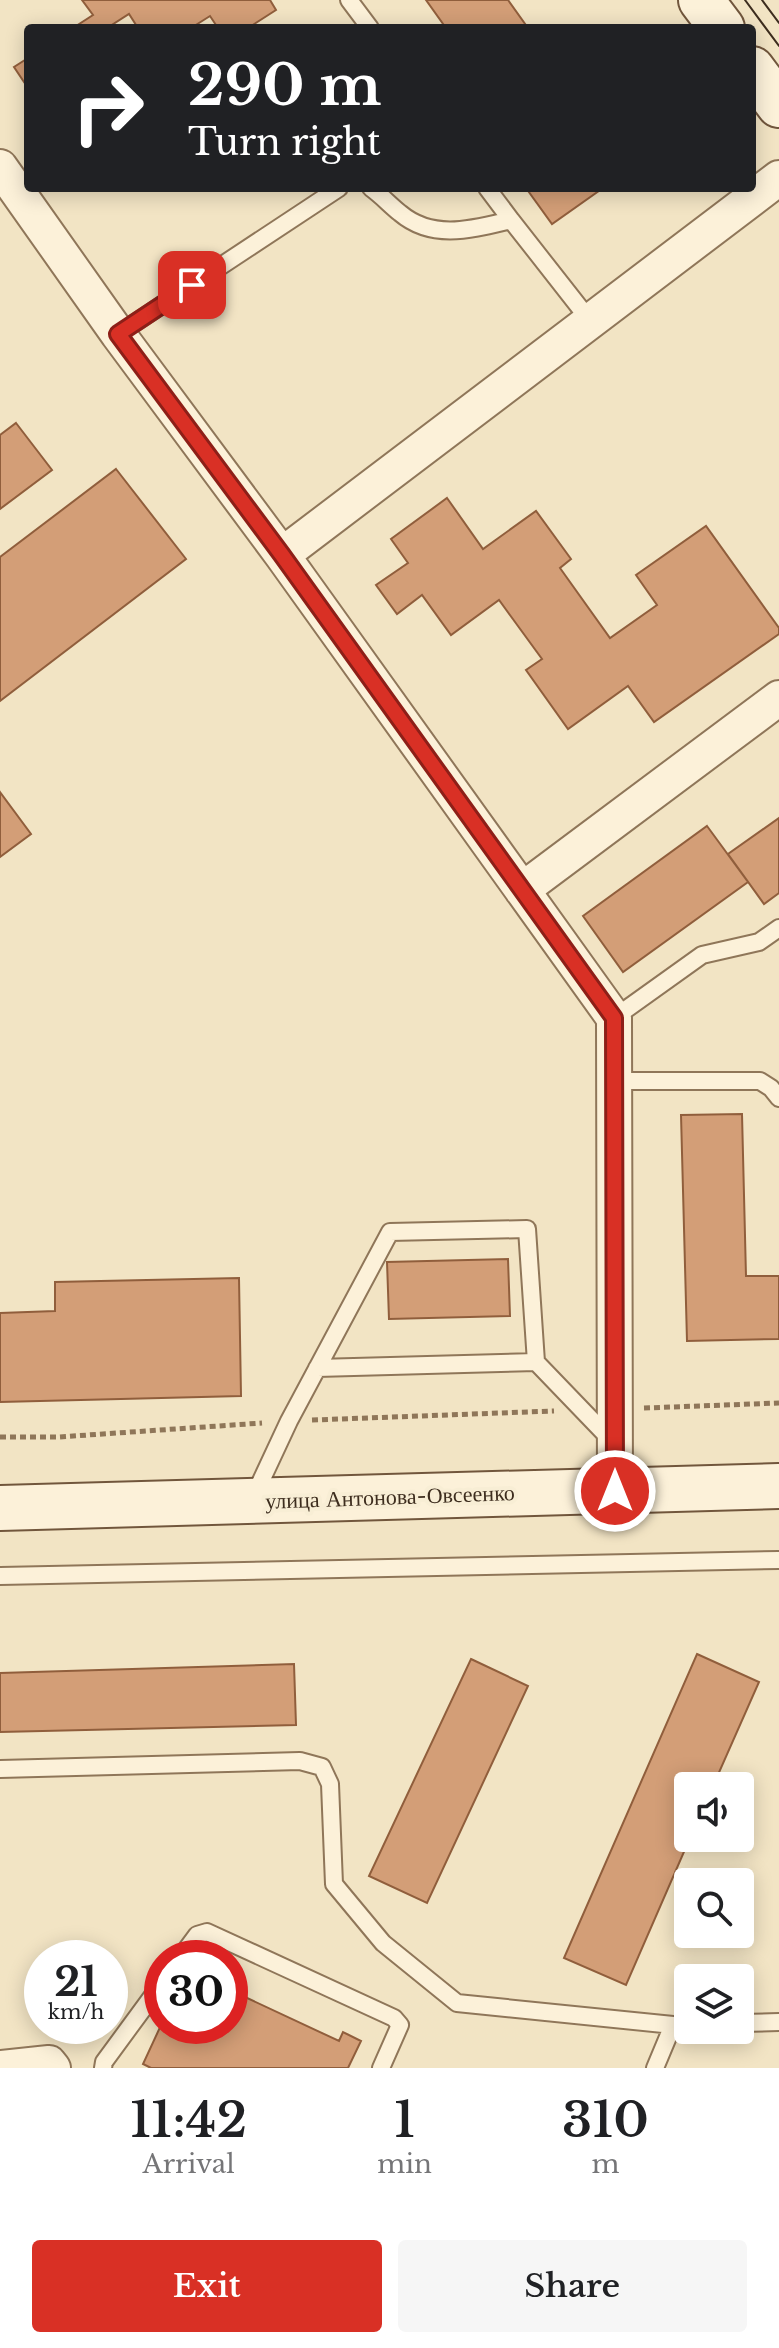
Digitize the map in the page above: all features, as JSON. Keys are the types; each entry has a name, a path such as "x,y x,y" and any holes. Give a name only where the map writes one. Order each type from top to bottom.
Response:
{"main road":[{"path":"701,0 719,24"},
{"path":"756,74 779,105"},
{"name":"улица Антонова-Овсеенко","path":"0,1508 779,1486"}],"street":[{"path":"0,167 614,1018 614,1081 598,1410 615,1444 615,1491"},
{"path":"282,555 779,178"},
{"path":"522,890 779,698"},
{"path":"2,2068 49,2063 53,2068"}],"lane":[{"path":"349,0 367,24"},
{"path":"118,334 333,192"},
{"path":"375,192 401,215 428,230 464,231 511,220"},
{"path":"490,192 591,322"},
{"path":"614,1018 702,955 759,942 779,928"},
{"path":"614,1081 760,1081 779,1098"},
{"path":"252,1501 289,1421 390,1232 527,1229 536,1362"},
{"path":"317,1368 536,1362 598,1410"},
{"path":"0,1576 779,1560"},
{"path":"0,1769 300,1761 322,1767 330,1784 334,1884 383,1943 457,2003 674,2024"},
{"path":"193,1940 197,1935 207,1932 224,1940"},
{"path":"248,1951 394,2018 400,2025 381,2068"},
{"path":"103,2068 104,2062 144,2008"},
{"path":"754,2023 779,2022"},
{"path":"655,2068 674,2035"}],"path":[{"path":"0,1437 59,1437 289,1421 779,1403"}],"building":[{"path":"82,0 270,0 276,10 254,24 215,24 210,16 197,24 135,24 129,14 113,24 79,24 93,15"},
{"path":"426,0 508,0 525,24 443,24"},
{"path":"24,61 24,82 14,67"},
{"path":"529,192 597,192 552,224"},
{"path":"16,423 52,470 0,509 0,435"},
{"path":"116,469 186,559 0,701 0,557"},
{"path":"447,498 483,549 536,511 571,559 560,568 610,638 657,605 636,575 706,526 779,628 779,634 654,722 628,686 568,729 526,670 542,659 499,600 451,635 422,595 397,614 376,585 408,563 391,539"},
{"path":"0,792 31,834 0,857"},
{"path":"779,818 779,893 764,904 728,854"},
{"path":"707,826 748,882 623,972 583,916"},
{"path":"742,1114 746,1276 779,1276 779,1339 687,1341 681,1115"},
{"path":"508,1259 510,1316 389,1319 387,1262"},
{"path":"239,1278 241,1396 0,1402 0,1313 55,1311 55,1282"},
{"path":"697,1654 759,1682 719,1772 674,1772 674,1852 684,1852 677,1868 674,1868 674,1875 626,1985 564,1958"},
{"path":"471,1659 528,1686 427,1903 369,1876"},
{"path":"294,1664 296,1725 0,1732 0,1673"},
{"path":"248,1998 339,2041 343,2032 361,2041 348,2068 151,2068 143,2064 152,2044 248,2044"}],"tram line":[{"path":"745,0 779,46"},
{"path":"762,0 779,23"}],"route":[{"path":"192,285 118,334 282,555 614,1018 615,1491"}]}
